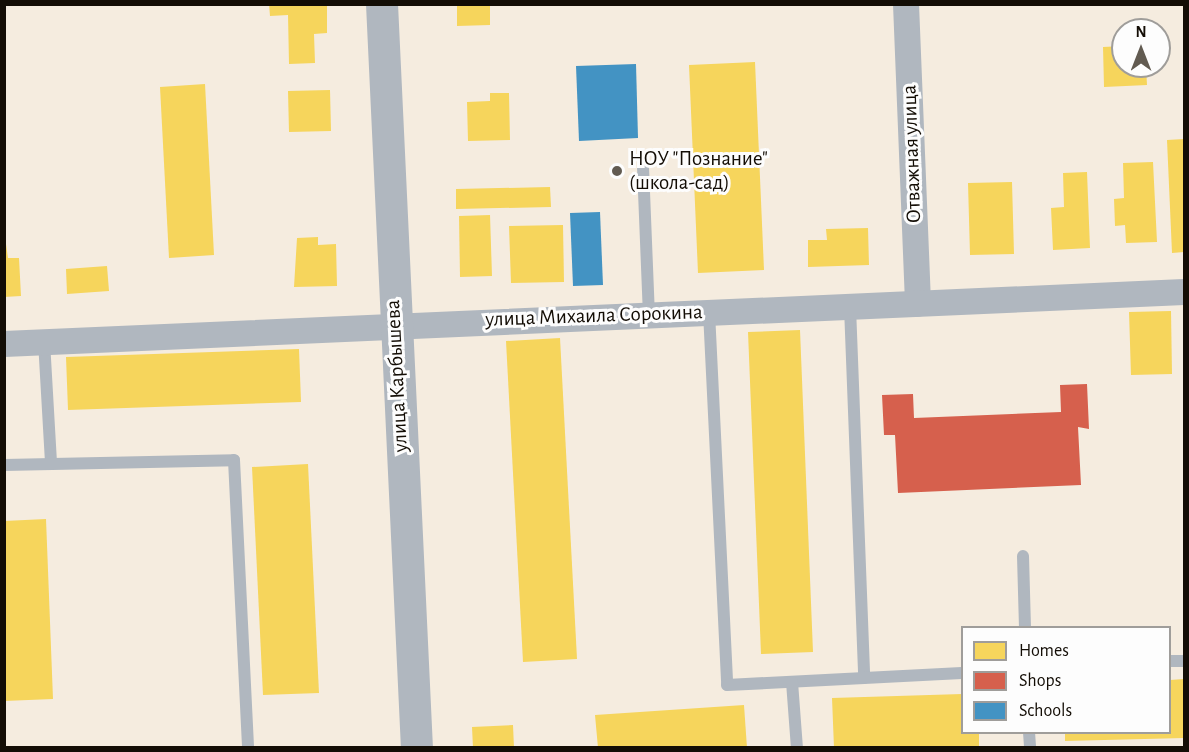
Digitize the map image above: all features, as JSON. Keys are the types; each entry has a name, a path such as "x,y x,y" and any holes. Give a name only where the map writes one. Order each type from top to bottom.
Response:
{"street":[{"name":"улица Карбышева","path":"382,4 394,323 417,747"},
{"name":"Отважная улица","path":"906,4 918,304"},
{"name":"улица Михаила Сорокина","path":"4,344 394,323 850,307 1185,292"}],"lane":[{"path":"643,167 649,314"},
{"path":"850,307 864,678"},
{"path":"709,312 727,685 961,673"},
{"path":"44,341 51,464"},
{"path":"4,465 234,460 248,747"},
{"path":"1023,556 1025,626"},
{"path":"792,682 797,747"}],"building: Homes":[{"path":"269,4 327,4 327,33 314,34 315,63 289,64 288,15 270,16"},
{"path":"457,4 490,4 490,25 457,26"},
{"path":"1103,47 1111,47 1111,78 1147,78 1147,85 1104,87"},
{"path":"755,62 764,270 698,273 689,65"},
{"path":"205,84 214,255 169,258 160,87"},
{"path":"330,90 331,131 289,132 288,91"},
{"path":"490,93 509,93 510,140 468,141 467,102 490,101"},
{"path":"1184,139 1184,252 1172,253 1167,140"},
{"path":"1153,162 1157,242 1126,243 1125,225 1115,226 1114,199 1124,198 1123,163"},
{"path":"1087,172 1090,248 1053,250 1051,208 1064,207 1063,173"},
{"path":"1012,182 1014,254 970,255 968,183"},
{"path":"550,187 551,207 456,209 456,189"},
{"path":"490,215 492,276 460,277 459,216"},
{"path":"563,225 564,282 511,283 509,226"},
{"path":"868,228 869,265 808,267 808,240 827,240 826,229"},
{"path":"4,230 8,258 19,258 21,296 4,297"},
{"path":"318,237 318,245 336,244 337,286 294,287 297,238"},
{"path":"107,266 109,291 67,294 66,269"},
{"path":"1171,311 1172,374 1131,375 1129,312"},
{"path":"800,330 813,652 761,654 748,332"},
{"path":"560,338 577,659 523,662 506,341"},
{"path":"299,349 301,402 68,410 66,357"},
{"path":"308,464 319,693 263,695 252,467"},
{"path":"46,519 53,699 4,701 4,521"},
{"path":"1184,679 1184,738 1065,741 1065,734 1171,734 1171,680"},
{"path":"961,694 961,734 979,734 979,748 834,748 832,698"},
{"path":"744,705 747,748 598,748 595,715"},
{"path":"513,725 514,748 473,748 472,727"}],"building: Shops":[{"path":"1087,384 1089,429 1078,427 1081,485 898,493 895,435 884,435 882,395 913,394 914,418 1061,412 1060,385"}],"building: Schools":[{"path":"636,64 638,138 579,141 576,66"},
{"path":"600,212 603,285 573,286 570,213"}],"place":[{"name":"НОУ \"Познание\" (школа-сад)","path":"617,171"}]}
